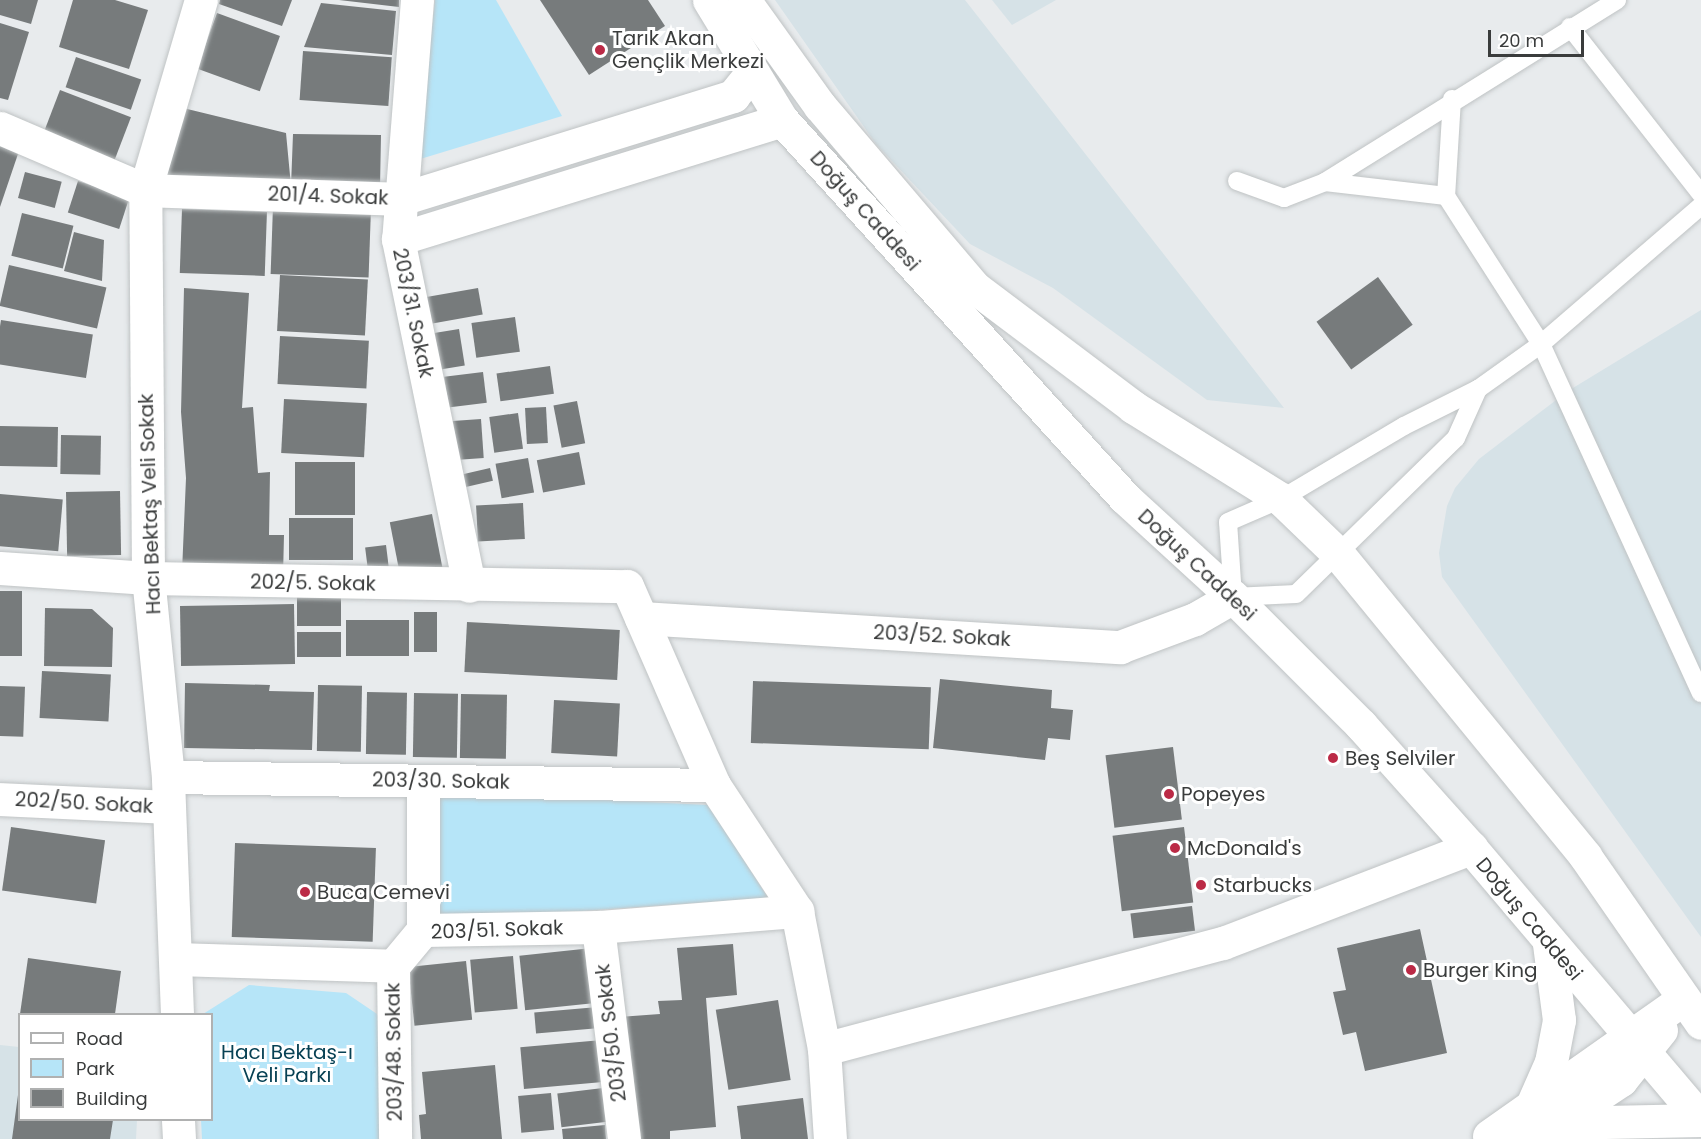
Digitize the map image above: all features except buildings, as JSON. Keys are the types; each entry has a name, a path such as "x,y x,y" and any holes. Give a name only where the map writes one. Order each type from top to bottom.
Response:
{"street":[{"name":"Hacı Bektaş Veli Sokak","path":"177,1013 169,792 148,578 145,190 201,0"},
{"name":"203/31. Sokak","path":"417,0 398,239 469,586"},
{"name":"Doğuş Caddesi","path":"709,0 751,74 782,120 1125,498 1233,597 1360,725 1471,848 1636,1047 1701,1120"},
{"name":"Doğuş Caddesi","path":"744,0 820,106 974,286 1133,407 1281,499 1339,555 1585,856 1692,1011"},
{"name":"201/4. Sokak","path":"0,128 145,190 401,199 733,96 751,74"},
{"path":"398,239 782,120"},
{"name":"202/5. Sokak","path":"0,568 148,578 469,586 627,586 641,618"},
{"name":"203/52. Sokak","path":"641,618 1120,647 1195,620 1233,597"},
{"path":"641,618 714,785 796,911 824,1049 830,1139"},
{"path":"423,780 423,930"},
{"name":"203/30. Sokak","path":"169,792 423,780 714,785"},
{"name":"202/50. Sokak","path":"0,799 169,792"},
{"path":"824,1049 1223,943 1471,848"},
{"name":"203/51. Sokak","path":"393,966 423,930 598,927 796,911"},
{"name":"203/50. Sokak","path":"598,927 624,1139"},
{"path":"1544,1113 1559,1020 1549,944"},
{"path":"176,959 393,966"},
{"name":"203/48. Sokak","path":"393,966 395,1139"},
{"path":"1479,1138 1544,1113 1636,1047 1692,1011"},
{"path":"1544,1113 1701,1120"},
{"path":"178,1121 178,1139"}],"lane":[{"path":"1237,181 1284,198 1325,182 1452,99 1617,0"},
{"path":"1570,27 1701,194"},
{"path":"1452,99 1446,196 1541,344 1701,693"},
{"path":"1325,182 1446,196"},
{"path":"1478,389 1456,438 1339,555 1296,594 1233,597 1228,522 1281,499 1404,426 1478,389 1541,344 1701,206"}],"shaded area":[{"path":"775,0 965,0 1284,408 1207,400 1053,288 970,244 876,144"},
{"path":"992,0 1056,0 1012,25"},
{"path":"1701,310 1701,937 1442,577 1439,553 1447,506 1455,488 1479,459 1568,391"},
{"path":"0,1045 18,1047 18,1121 137,1121 136,1139 0,1139"}],"green space":[{"path":"435,0 496,0 562,116 417,160"},
{"path":"434,792 709,805 768,898 436,921"},
{"name":"Hacı Bektaş-ı Veli Parkı","path":"249,985 346,993 380,1016 381,1139 202,1139 201,1121 213,1121 213,1013 205,1013"}],"place":[{"name":"Tarık Akan Gençlik Merkezi","path":"600,50"},
{"name":"Beş Selviler","path":"1333,758"},
{"name":"Popeyes","path":"1169,794"},
{"name":"McDonald's","path":"1175,848"},
{"name":"Starbucks","path":"1201,885"},
{"name":"Buca Cemevi","path":"305,892"},
{"name":"Burger King","path":"1411,970"}]}
